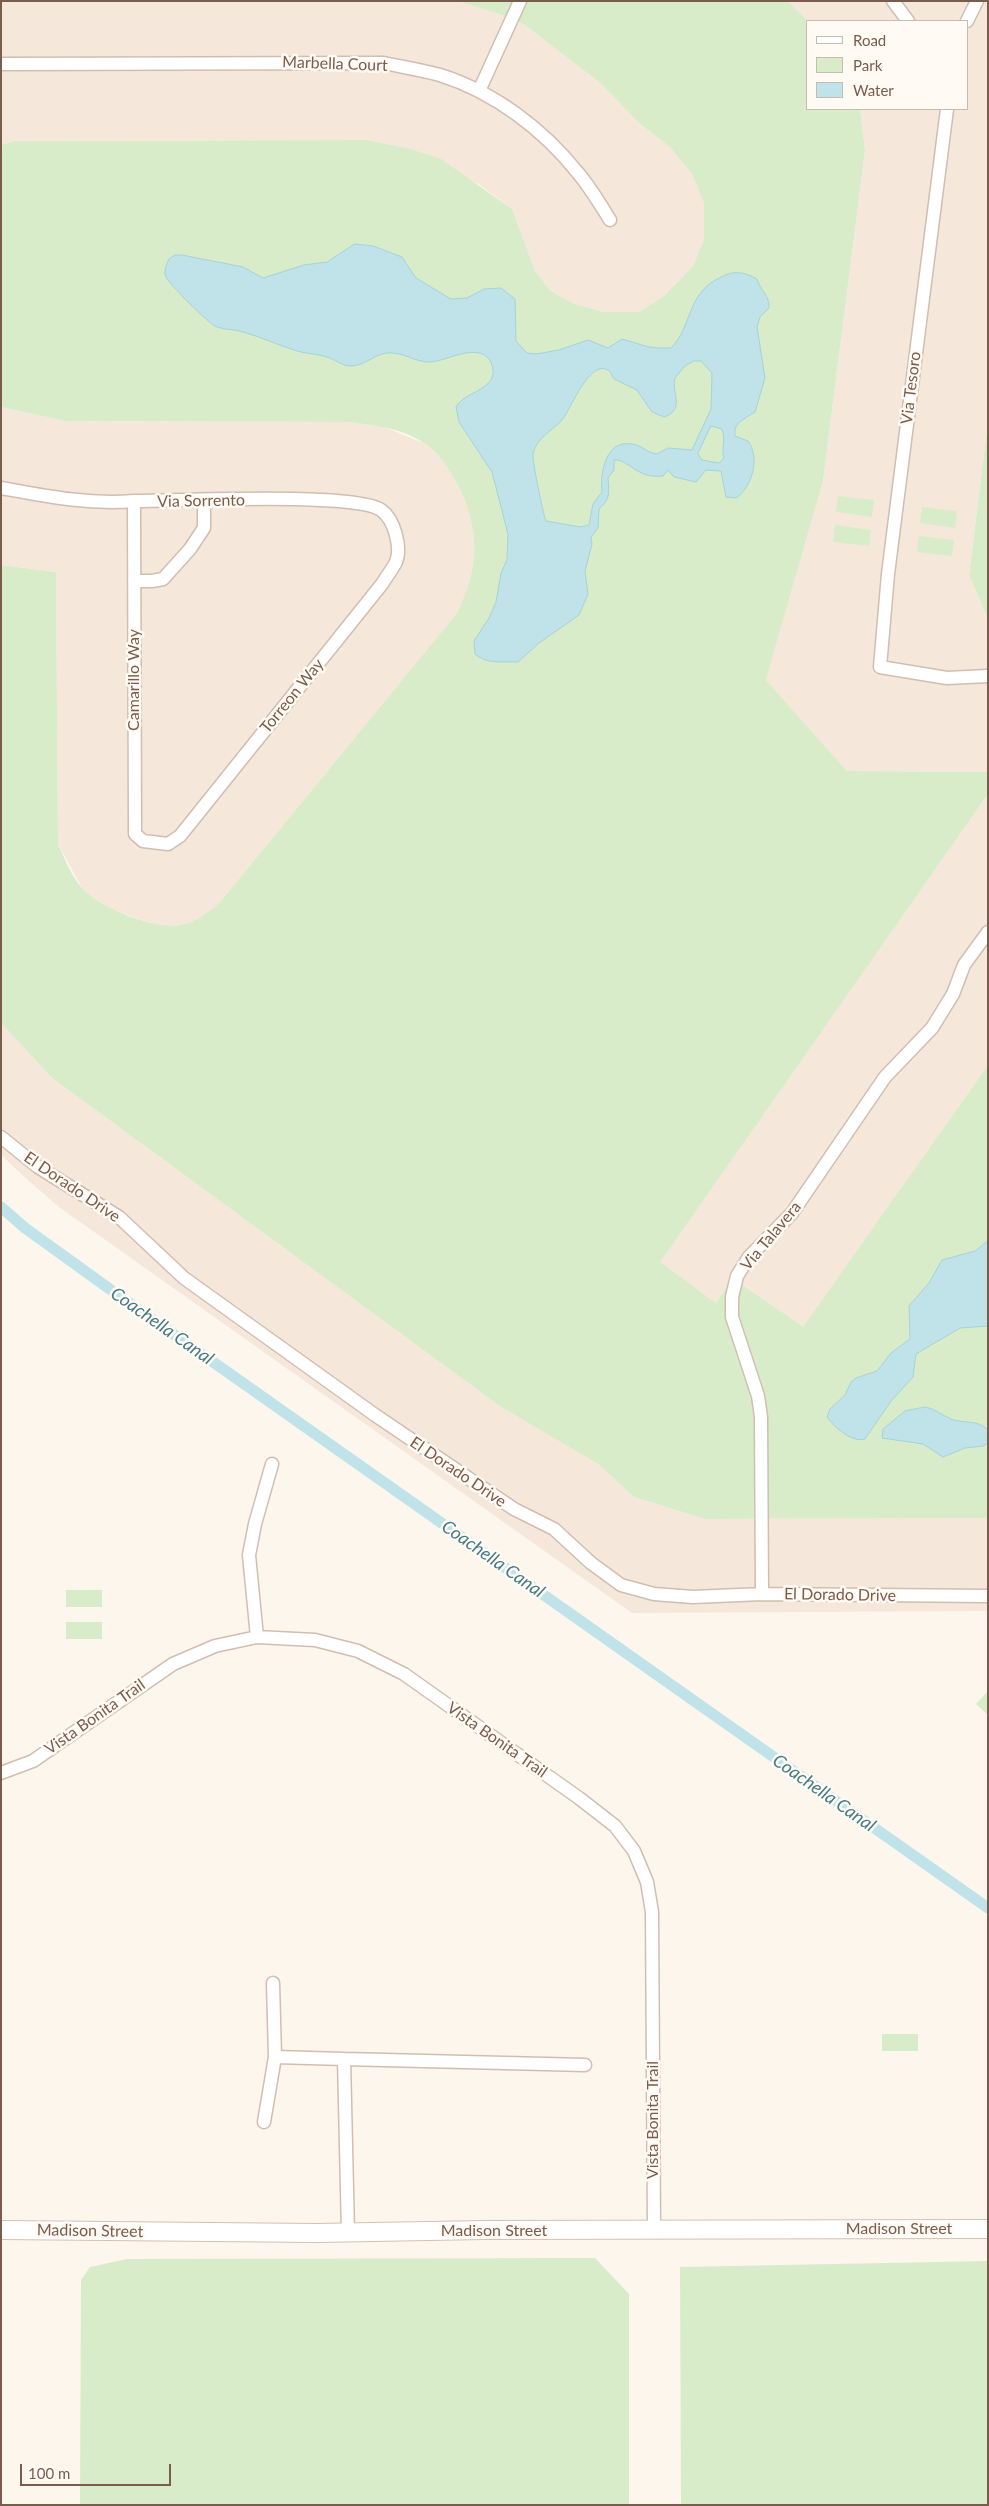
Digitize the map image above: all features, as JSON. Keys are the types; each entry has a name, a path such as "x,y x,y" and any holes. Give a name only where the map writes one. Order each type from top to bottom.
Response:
{"street":[{"path":"479,91 520,1"},
{"path":"893,1 907,20"},
{"path":"968,20 977,1"},
{"name":"Marbella Court","path":"1,64 384,63 440,76 479,91 508,108 544,137 578,173 610,220"},
{"name":"Via Tesoro","path":"947,110 888,574 880,668 947,678 988,676"},
{"name":"Via Sorrento","path":"1,488 80,501 354,502 381,510 393,526"},
{"path":"134,581 152,582 163,578 190,549 204,528 204,500"},
{"name":"Camarillo Way","path":"134,501 135,834 143,841 156,844"},
{"name":"Torreon Way","path":"156,844 168,844 180,836 382,584 397,560 397,544 393,526"},
{"name":"Via Talavera","path":"762,1594 761,1417 758,1396 732,1317 732,1298 737,1276 749,1257 792,1213 885,1077 932,1028 953,994 964,965 988,932"},
{"name":"El Dorado Drive","path":"1,1137 38,1166 119,1217 184,1278 383,1421 514,1509 554,1529 591,1563 621,1585 654,1594 693,1597 762,1594 988,1596"},
{"path":"257,1638 249,1555 255,1524 272,1464"},
{"name":"Vista Bonita Trail","path":"1,1773 33,1761 72,1736 140,1685 173,1664 214,1646 257,1638 315,1640 358,1651 404,1674 579,1798 615,1826 634,1851 647,1882 652,1912 654,2230"},
{"path":"264,2122 275,2057 273,1983"},
{"path":"275,2057 585,2065"},
{"path":"344,2059 348,2233"},
{"name":"Madison Street","path":"1,2230 348,2233 988,2228"}],"shaded area":[{"path":"1,1 457,1 499,14 525,25 600,83 640,124 670,147 692,174 704,202 704,239 693,266 664,296 639,312 604,312 572,303 551,291 535,271 512,209 480,185 407,148 367,140 14,141 1,145"},
{"path":"788,1 988,1 988,422 969,575 988,619 988,772 847,771 766,680 823,481 865,150 860,110 969,110 969,20 807,20"},
{"path":"1,407 65,421 347,422 381,426 424,443 440,457 452,473 472,518 475,543 474,566 467,592 457,613 220,902 203,917 183,925 165,926 141,920 111,909 92,897 82,888 58,844 56,572 1,565"},
{"path":"988,794 988,1065 803,1328 734,1278 716,1303 659,1262"},
{"path":"1,1023 52,1078 501,1407 598,1464 634,1497 705,1519 988,1518 988,1611 632,1613 59,1207 1,1155"}],"green space":[{"path":"457,1 788,1 807,20 806,110 860,110 865,150 823,481 766,680 847,771 988,772 988,794 660,1262 716,1303 733,1278 803,1327 988,1065 988,1518 705,1519 634,1497 598,1464 501,1407 52,1078 1,1023 1,565 56,572 58,844 68,867 82,888 90,896 102,903 145,921 174,926 195,920 220,902 457,613 470,581 473,566 474,536 466,504 449,469 435,452 424,443 397,431 347,422 65,421 1,407 1,145 14,141 367,140 407,148 441,159 512,209 535,271 551,291 572,303 604,312 639,312 664,296 693,266 704,239 704,203 692,174 670,147 640,124 600,83 525,25 499,14"},
{"path":"988,422 988,619 969,575"},
{"path":"838,496 874,500 872,517 836,512"},
{"path":"922,507 957,511 955,528 920,523"},
{"path":"835,525 871,530 869,546 833,542"},
{"path":"919,536 954,540 952,556 917,552"},
{"path":"66,1590 102,1590 102,1607 66,1607"},
{"path":"66,1622 102,1622 102,1639 66,1639"},
{"path":"988,1692 988,1715 976,1704"},
{"path":"882,2034 918,2034 918,2051 882,2051"},
{"path":"595,2258 629,2294 629,2505 80,2505 81,2280 90,2267 127,2259"},
{"path":"988,2261 988,2505 681,2505 680,2267"}],"water":[{"path":"355,244 373,246 402,257 416,278 451,299 467,298 484,289 501,288 515,299 516,341 527,353 536,354 559,350 588,340 608,348 622,339 651,347 671,348 683,330 696,301 710,284 730,273 744,273 757,279 769,304 769,308 760,317 757,327 765,378 755,412 740,421 735,431 735,436 748,441 754,455 753,471 747,486 736,498 726,497 721,471 706,470 696,482 674,477 668,470 663,476 646,475 624,462 614,460 614,470 608,478 609,488 606,502 599,509 598,528 591,537 592,544 585,571 588,594 579,615 539,643 518,662 485,660 475,654 474,641 489,618 496,602 501,573 507,560 508,534 492,472 459,422 456,407 466,397 491,380 493,373 492,365 487,357 481,353 473,352 438,361 425,362 398,354 386,353 356,366 345,365 326,357 297,351 240,331 223,329 213,325 169,281 165,272 169,259 175,255 243,267 263,278 304,265 327,262","holes":["694,361 701,361 712,373 711,409 692,450 668,448 657,454 632,444 623,444 616,447 606,459 602,476 602,492 593,504 589,525 580,527 546,521 533,454 541,439 562,420 587,379 594,372 601,369 608,370 614,379 637,390 652,412 664,417 671,414 676,405 675,378 685,366","711,426 722,429 723,433 724,458 719,463 702,460 698,454"]},
{"path":"988,1241 988,1326 960,1328 916,1354 913,1377 891,1401 865,1439 855,1439 834,1425 827,1417 830,1409 845,1395 851,1382 856,1378 877,1371 891,1353 910,1339 909,1306 929,1283 942,1260 975,1251"},
{"path":"926,1407 951,1419 979,1424 988,1430 988,1443 983,1446 965,1448 943,1457 923,1444 882,1438 883,1429 905,1411"}],"waterway":[{"name":"Coachella Canal","path":"1,1207 25,1228 118,1295 988,1908"}]}
